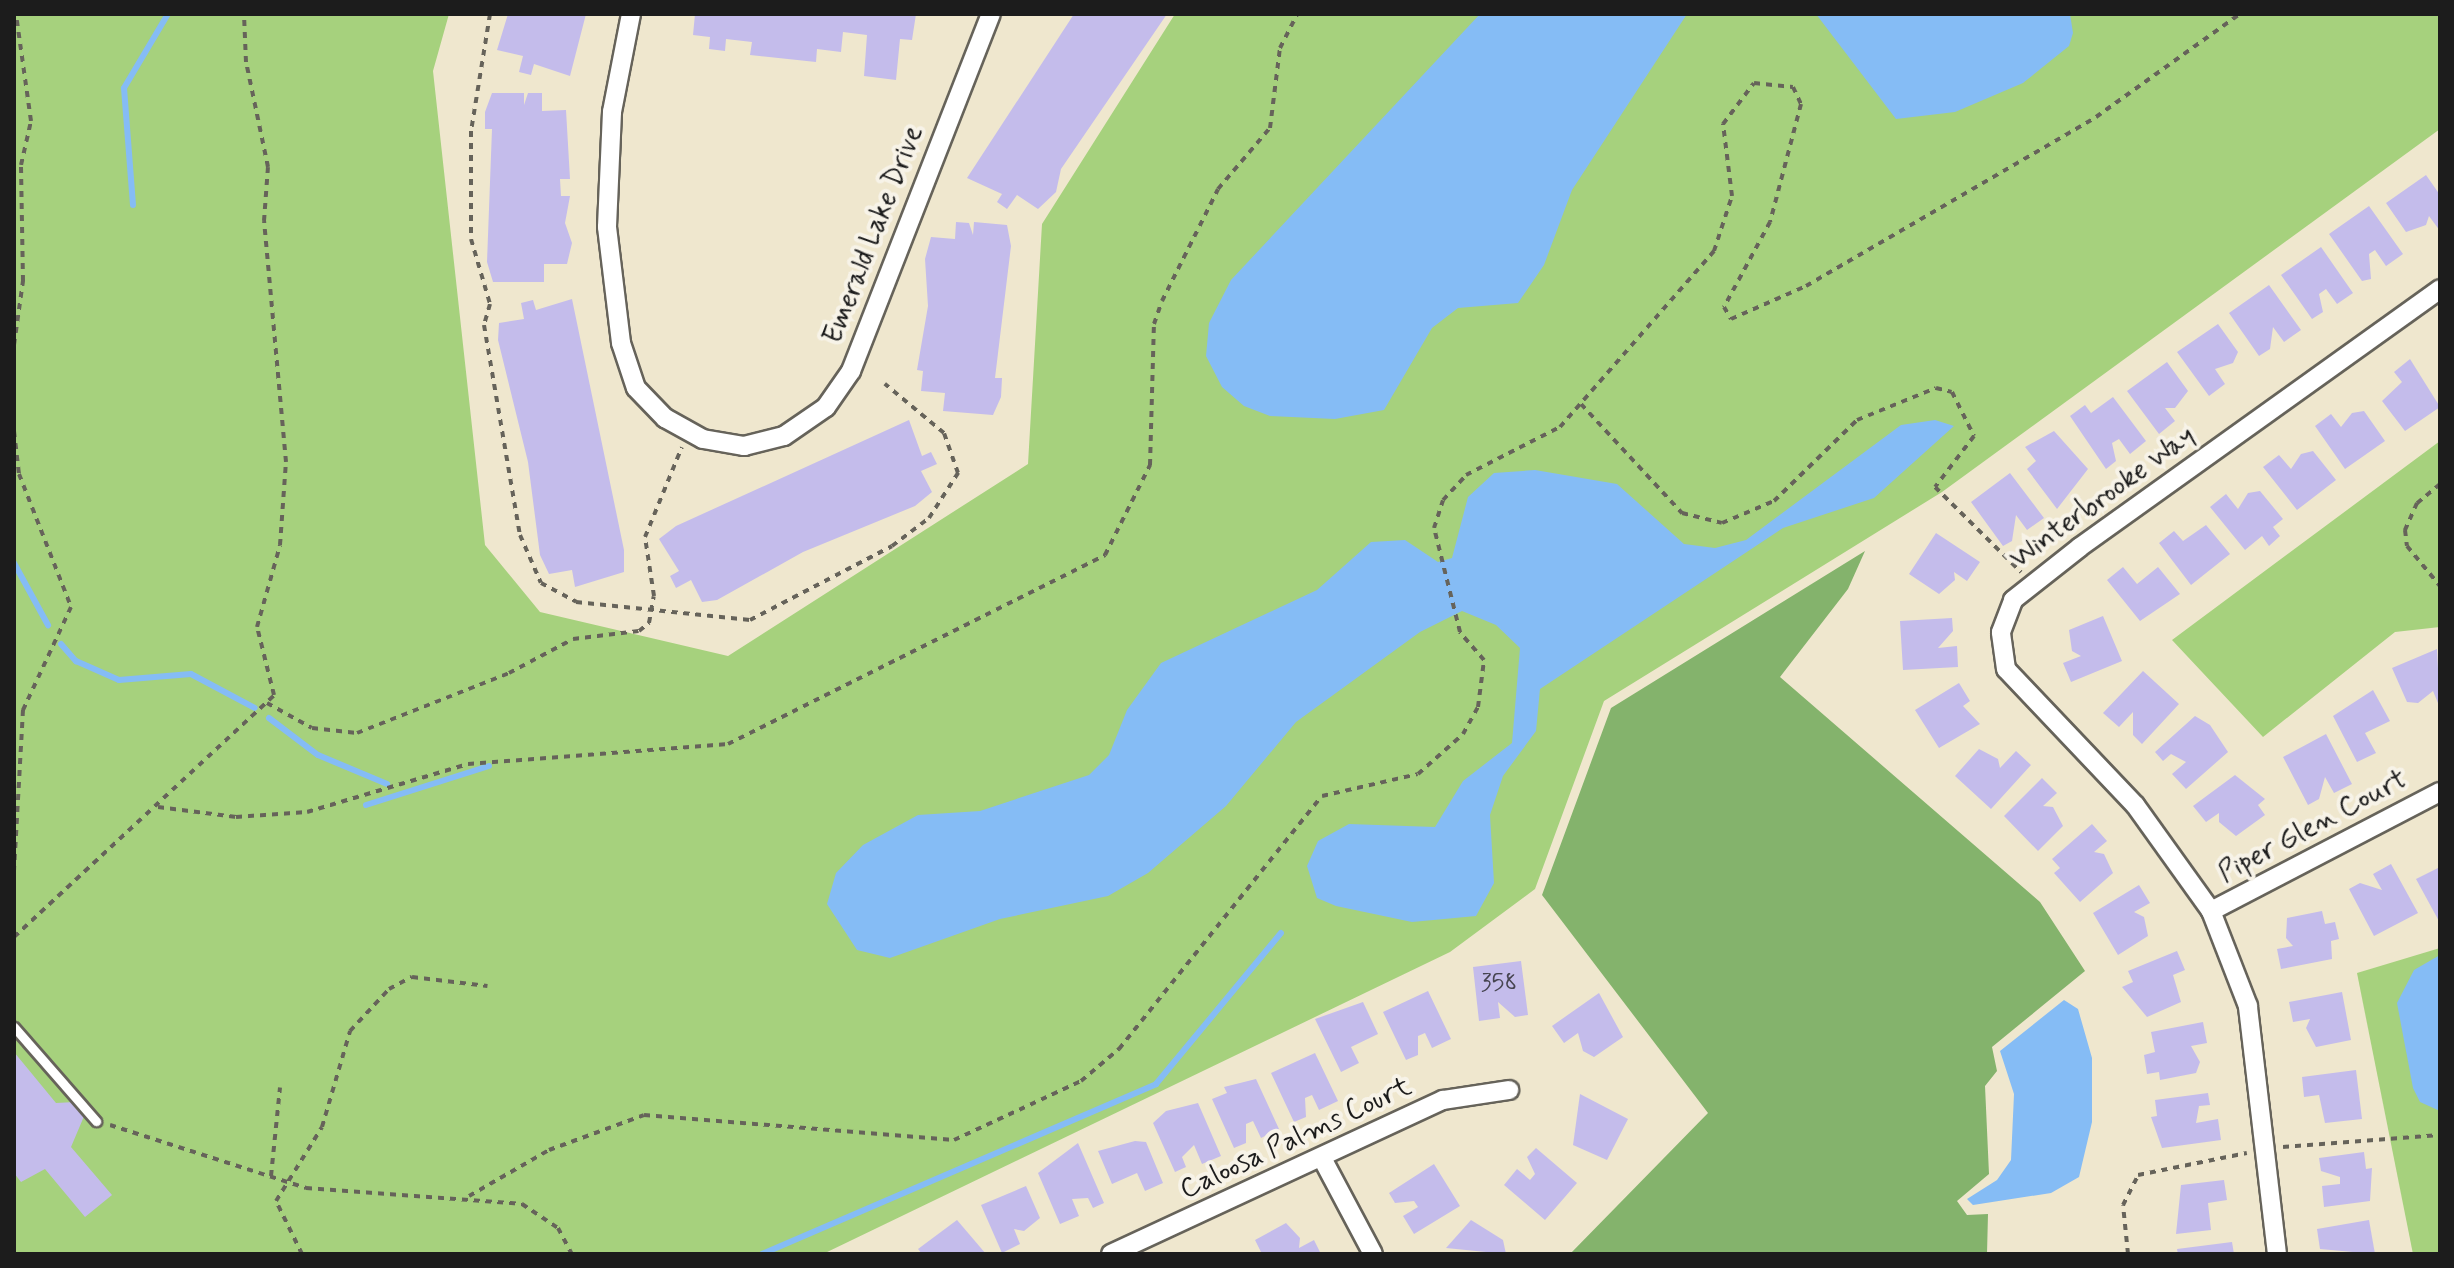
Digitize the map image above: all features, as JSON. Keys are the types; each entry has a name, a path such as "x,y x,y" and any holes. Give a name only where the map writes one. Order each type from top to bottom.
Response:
{"street":[{"name":"Emerald Lake Drive","path":"631,14 612,112 607,227 621,343 636,388 689,432 744,446 784,436 826,407 877,316 991,14"},
{"name":"Winterbrooke Way","path":"2277,1254 2248,1006 2211,911 2135,805 2006,669 2001,632 2013,600 2035,582 2440,289"},
{"name":"Piper Glen Court","path":"2211,911 2440,792"},
{"name":"Caloosa Palms Court","path":"1111,1254 1323,1160 1443,1100 1509,1090"},
{"path":"1323,1160 1373,1254"}],"lane":[{"path":"14,1027 96,1121"}],"path":[{"path":"14,345 23,281 21,165 31,121 16,14"},
{"path":"14,937 98,853 158,807 267,703 275,680 257,627 280,545 286,462 264,221 268,167 246,62 244,14"},
{"path":"490,14 471,131 471,239 490,304 484,325 525,558 541,583 576,602 750,620 892,546 929,518 958,473 957,456 944,433 885,384"},
{"path":"158,807 236,817 307,812 468,764 728,744 1105,555 1150,465 1158,313 1218,189 1270,128 1280,48 1297,14"},
{"path":"469,1196 549,1150 644,1115 954,1140 1081,1081 1128,1039 1322,796 1418,774 1463,734 1486,680 1484,660 1460,632 1434,528 1443,500 1466,475 1560,427 1714,251 1732,196 1723,124 1754,83 1793,87 1801,104 1770,222 1724,307 1731,319 1806,286 2096,117 2240,14"},
{"path":"1581,404 1682,513 1722,523 1774,501 1857,420 1936,388 1952,392 1972,420 1974,436 1935,487 2003,560 2035,582"},
{"path":"14,431 19,474 71,607 23,710 14,871"},
{"path":"267,703 312,728 357,733 573,639 639,631 653,610 643,546 689,432"},
{"path":"2440,484 2417,503 2405,530 2407,546 2440,586"},
{"path":"302,1254 276,1201 285,1181 322,1127 350,1031 362,1014 412,977 487,986"},
{"path":"271,1176 280,1087"},
{"path":"96,1121 285,1181 359,1193 469,1196 543,1214 572,1254"}],"green space":[{"path":"14,14 449,14 433,71 485,545 540,612 728,656 1028,464 1042,224 1175,14 2440,14 2440,129 1942,492 1604,701 1535,889 1450,952 823,1254 14,1254"},
{"path":"2440,441 2440,627 2395,632 2263,737 2172,640"},
{"path":"1865,551 1848,589 1780,677 2040,902 2085,971 1992,1047 1997,1071 1985,1086 1989,1174 1957,1201 1967,1215 1988,1214 1987,1254 1570,1254 1708,1113 1542,895 1611,708"},
{"path":"2440,948 2440,1254 2413,1254 2357,973"}],"water":[{"path":"1480,14 1687,14 1572,190 1544,265 1518,303 1458,308 1432,328 1384,410 1335,419 1270,416 1244,406 1222,387 1206,356 1209,323 1231,280"},
{"path":"1816,14 2070,14 2073,33 2069,46 2023,83 1955,112 1896,119"},
{"path":"1935,420 1954,426 1874,498 1783,528 1540,689 1536,731 1503,776 1490,815 1494,883 1476,916 1412,922 1336,906 1317,898 1307,866 1318,841 1349,824 1435,827 1463,781 1512,743 1520,648 1496,625 1462,611 1420,632 1296,722 1226,806 1148,873 1108,896 1000,919 890,958 857,950 827,904 836,873 863,845 918,815 980,811 1089,775 1109,755 1127,710 1161,663 1317,590 1371,542 1405,540 1438,562 1452,558 1468,497 1494,473 1535,470 1617,484 1684,544 1715,548 1746,540 1901,425"},
{"path":"2440,955 2440,1111 2420,1102 2413,1088 2397,1003 2414,970"},
{"path":"2064,1000 2078,1009 2092,1058 2092,1122 2079,1177 2051,1193 1973,1205 1967,1199 1997,1180 2011,1160 2014,1094 2000,1051"}],"building":[{"path":"508,14 586,14 570,76 534,64 531,75 519,72 523,56 497,50"},
{"path":"695,14 916,14 912,40 900,39 896,80 864,76 867,35 843,32 841,52 817,49 816,62 750,55 752,42 726,39 725,51 709,49 710,37 693,35"},
{"path":"1074,14 1167,14 1061,169 1056,192 1038,209 1017,195 1007,209 997,202 1002,194 967,178"},
{"path":"492,93 524,93 524,105 528,93 542,93 542,111 566,110 570,179 560,179 561,196 570,196 565,223 572,243 567,264 544,264 544,282 493,282 487,262 492,129 485,129 485,112"},
{"path":"2426,175 2440,195 2440,231 2429,216 2426,225 2406,232 2386,203"},
{"path":"2369,206 2403,254 2386,266 2375,250 2369,254 2371,279 2362,281 2329,234"},
{"path":"956,222 969,223 973,235 974,222 1007,225 1011,246 995,378 1002,378 1001,397 993,415 943,411 945,393 921,391 923,371 917,370 928,306 925,259 931,237 955,239"},
{"path":"2321,247 2353,293 2337,304 2326,289 2319,294 2323,312 2312,319 2281,275"},
{"path":"2269,285 2301,330 2284,342 2273,327 2270,349 2259,356 2229,313"},
{"path":"572,299 624,550 624,572 575,587 572,570 549,574 540,555 528,462 498,340 499,323 524,319 521,303 533,300 536,310"},
{"path":"2218,324 2238,352 2233,363 2215,369 2225,384 2209,396 2177,352"},
{"path":"2410,359 2440,407 2405,431 2382,401 2402,382 2394,372"},
{"path":"2167,362 2188,391 2175,408 2165,408 2175,421 2159,434 2127,391"},
{"path":"2113,397 2146,441 2130,454 2119,439 2112,443 2116,461 2106,469 2070,416 2085,405 2091,413"},
{"path":"2364,411 2385,441 2345,469 2315,426 2331,414 2341,427 2352,413"},
{"path":"909,420 922,456 931,452 937,464 921,471 932,492 915,506 803,552 717,600 702,602 691,580 676,588 670,576 679,571 659,539 676,526"},
{"path":"2054,431 2088,469 2057,509 2027,469 2036,461 2025,447"},
{"path":"2313,451 2336,480 2297,510 2263,467 2279,455 2291,469 2301,454"},
{"path":"2010,473 2044,518 2027,530 2016,515 2012,541 2003,546 1971,502"},
{"path":"2260,491 2283,519 2273,527 2280,536 2269,546 2262,536 2245,550 2210,507 2226,494 2238,509 2248,493"},
{"path":"2206,525 2230,554 2191,585 2159,543 2174,531 2183,541"},
{"path":"1936,533 1980,562 1967,581 1954,572 1955,580 1939,594 1909,574"},
{"path":"2123,567 2137,584 2158,567 2180,594 2140,621 2107,580"},
{"path":"2103,616 2122,661 2071,682 2063,663 2081,656 2072,651 2069,630"},
{"path":"1952,618 1953,631 1938,648 1957,646 1958,667 1903,670 1900,621"},
{"path":"2437,649 2440,708 2433,691 2418,703 2407,702 2392,668"},
{"path":"2143,671 2179,704 2142,744 2133,735 2133,712 2119,727 2103,713"},
{"path":"1959,683 1970,701 1963,706 1980,724 1939,748 1915,710"},
{"path":"2373,690 2390,721 2365,733 2376,753 2357,762 2333,716"},
{"path":"2195,716 2210,725 2228,752 2186,789 2172,774 2186,762 2171,754 2163,761 2155,752"},
{"path":"2326,734 2352,784 2334,793 2325,777 2319,799 2308,805 2283,757"},
{"path":"1979,749 1998,759 2000,768 2016,751 2031,765 1991,809 1955,776"},
{"path":"2235,775 2265,799 2258,805 2265,815 2236,836 2219,822 2219,813 2206,822 2193,806"},
{"path":"2042,778 2057,793 2043,806 2053,807 2063,826 2038,851 2004,816"},
{"path":"2092,824 2107,841 2094,852 2104,854 2113,873 2080,902 2054,873 2060,868 2052,859"},
{"path":"2391,864 2418,913 2374,936 2349,889 2360,883 2382,890 2373,874"},
{"path":"2440,867 2440,923 2416,879"},
{"path":"2139,885 2150,903 2134,912 2144,917 2148,936 2118,955 2093,913"},
{"path":"2322,911 2325,924 2335,922 2339,939 2331,941 2332,959 2281,969 2277,949 2293,946 2286,938 2287,918"},
{"path":"2177,951 2185,970 2173,975 2181,1002 2147,1017 2122,987 2133,982 2128,971"},
{"path":"1521,961 1528,1015 1515,1017 1498,1002 1500,1018 1479,1021 1473,967"},
{"path":"1428,991 1451,1039 1432,1048 1425,1033 1418,1036 1418,1055 1406,1060 1383,1012"},
{"path":"2342,992 2351,1040 2316,1047 2306,1028 2310,1019 2293,1022 2289,1002"},
{"path":"1599,993 1623,1037 1594,1057 1583,1051 1578,1033 1564,1043 1552,1026"},
{"path":"1363,1002 1378,1034 1351,1047 1359,1063 1341,1072 1315,1019"},
{"path":"2203,1022 2207,1043 2191,1046 2200,1062 2196,1073 2160,1080 2159,1072 2147,1074 2144,1055 2155,1052 2151,1032"},
{"path":"14,1052 56,1103 75,1102 85,1114 71,1147 112,1195 85,1217 45,1169 21,1182 14,1173"},
{"path":"1315,1053 1338,1101 1319,1110 1312,1095 1305,1098 1306,1117 1294,1122 1271,1073"},
{"path":"2356,1070 2362,1119 2325,1123 2319,1095 2304,1097 2302,1077"},
{"path":"1256,1079 1279,1129 1261,1138 1253,1121 1246,1124 1246,1143 1234,1148 1212,1099 1227,1093 1224,1087"},
{"path":"2208,1093 2210,1105 2199,1106 2196,1123 2218,1119 2221,1140 2162,1148 2151,1117 2157,1116 2155,1100"},
{"path":"1580,1094 1628,1119 1607,1160 1573,1145"},
{"path":"1198,1103 1221,1156 1202,1164 1194,1145 1182,1157 1186,1167 1175,1172 1153,1123 1166,1111"},
{"path":"1135,1141 1146,1142 1163,1183 1145,1191 1137,1173 1112,1184 1098,1151"},
{"path":"1078,1143 1104,1203 1093,1208 1088,1198 1072,1199 1079,1216 1060,1224 1038,1173"},
{"path":"1536,1148 1577,1183 1545,1220 1504,1185 1517,1169 1530,1180 1535,1174 1527,1157"},
{"path":"2364,1152 2366,1169 2372,1168 2370,1201 2324,1207 2322,1186 2340,1184 2340,1177 2321,1171 2319,1158"},
{"path":"1434,1164 1460,1206 1414,1234 1403,1216 1418,1207 1414,1201 1395,1203 1389,1193"},
{"path":"2224,1180 2227,1200 2208,1203 2211,1230 2176,1234 2181,1185"},
{"path":"1026,1186 1040,1218 1024,1231 1014,1229 1020,1244 1002,1253 981,1205"},
{"path":"957,1220 986,1254 922,1254 918,1249"},
{"path":"1471,1220 1503,1240 1506,1254 1446,1248"},
{"path":"2369,1220 2375,1254 2320,1249 2317,1229"},
{"path":"1286,1223 1300,1238 1299,1248 1314,1240 1321,1254 1262,1254 1255,1240"},
{"path":"2232,1242 2234,1254 2178,1254 2177,1249"}],"waterway":[{"path":"133,205 124,88 168,14"},
{"path":"14,563 48,625"},
{"path":"61,644 76,661 119,680 191,674 255,708"},
{"path":"269,718 318,755 387,784"},
{"path":"366,805 489,766"},
{"path":"762,1254 1156,1084 1281,933"}]}
